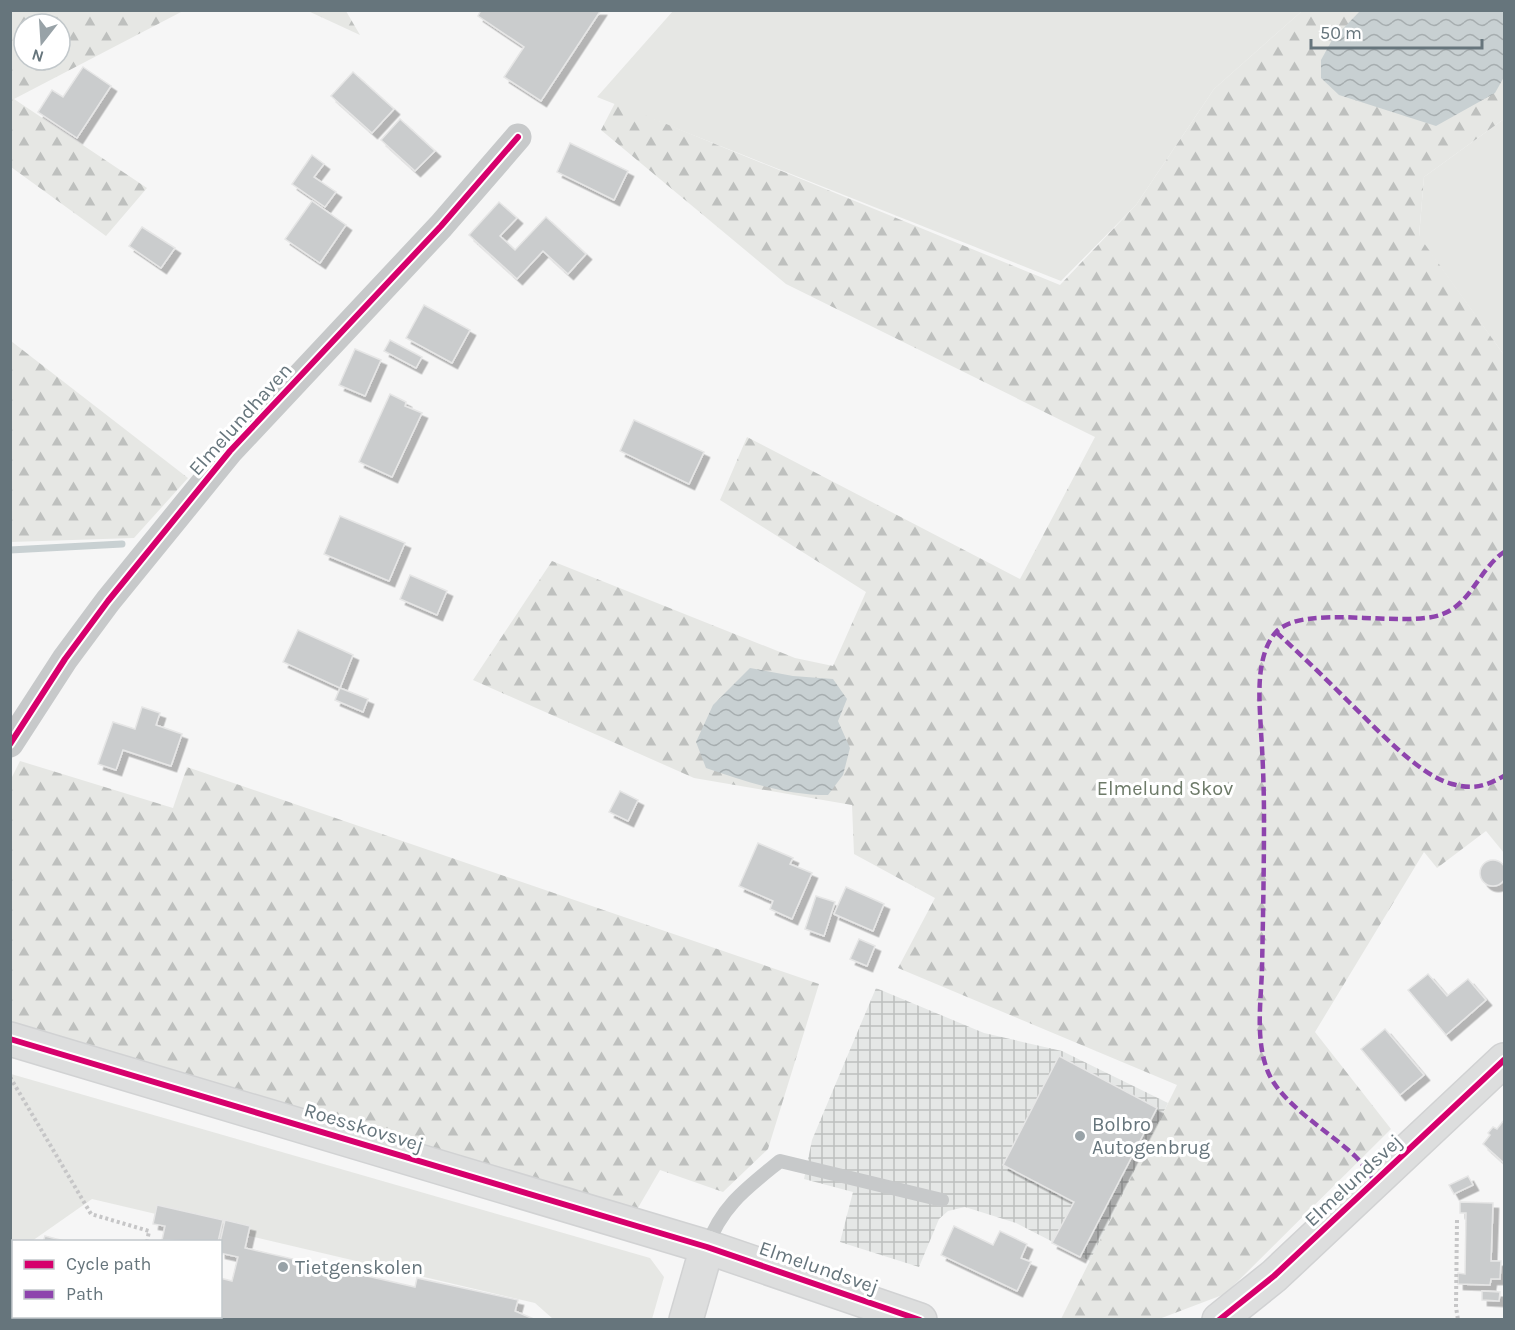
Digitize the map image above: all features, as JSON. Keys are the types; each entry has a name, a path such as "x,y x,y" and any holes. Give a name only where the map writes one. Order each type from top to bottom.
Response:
{"street":[{"name":"Elmelundhaven","path":"10,744 65,659 108,601 230,451 441,226 518,137"},
{"name":"Roesskovsvej","path":"10,1039 707,1247"},
{"name":"Elmelundsvej","path":"1219,1320 1274,1276 1504,1059"},
{"path":"686,1320 707,1247"},
{"name":"Elmelundsvej","path":"707,1247 920,1320"}],"lane":[{"path":"707,1247 713,1228 728,1206 780,1161 942,1200"}],"path":[{"path":"10,1077 91,1214 149,1231 147,1240"},
{"path":"1457,1220 1456,1307 1458,1320"}],"shaded area":[{"path":"876,988 984,1033 1062,1051 1168,1103 1090,1261 1016,1223 965,1207 948,1211 939,1219 919,1267 840,1242 853,1192 804,1179 812,1140"}],"green space":[{"path":"11,10 183,11 72,69 72,12 12,12 12,72 66,72 14,99 147,188 106,236 11,167"},
{"path":"308,11 346,11 360,35"},
{"path":"673,11 1302,11 1214,89 1136,205 1061,281 597,97"},
{"name":"Elmelund Skov","path":"1302,11 1504,11 1504,119 1424,177 1419,236 1504,355 1504,853 1486,831 1437,868 1424,852 1315,1032 1391,1129 1225,1294 1159,1319 1061,1319 1177,1085 898,968 935,898 854,854 852,805 694,778 473,680 552,561 795,658 833,666 866,592 720,500 747,437 1020,579 1095,437 786,284 601,130 615,103 1060,285 1136,205 1214,89"},
{"path":"1504,119 1504,355 1419,237 1424,177"},
{"path":"11,341 188,478 134,538 11,542"},
{"path":"20,761 173,808 187,767 819,984 768,1149 723,1192 660,1170 635,1213 11,1022 10,781"},
{"path":"11,1074 650,1258 664,1277 652,1319 553,1319 535,1303 92,1199 33,1240 12,1240 11,1265"}],"water":[{"path":"1360,11 1504,11 1504,77 1495,93 1436,126 1339,95 1321,78 1321,60 1332,40"},
{"path":"750,668 793,676 833,679 847,699 838,721 850,748 843,775 828,795 781,790 706,768 696,742 713,705"}],"building":[{"path":"481,10 601,10 541,101 504,77 524,47 478,16"},
{"path":"83,67 111,86 77,138 38,112 52,90 63,97"},
{"path":"353,72 394,109 372,133 331,96"},
{"path":"400,119 435,151 415,171 381,140"},
{"path":"570,143 628,171 614,200 557,172"},
{"path":"312,155 324,164 314,177 336,192 325,207 292,184"},
{"path":"312,201 346,225 320,263 285,239"},
{"path":"499,202 517,218 500,236 515,250 546,217 586,254 568,274 543,251 517,279 469,235"},
{"path":"142,227 175,248 161,268 129,246"},
{"path":"424,305 470,330 452,363 406,338"},
{"path":"390,340 422,357 416,368 384,351"},
{"path":"355,349 381,360 365,396 339,385"},
{"path":"390,394 406,402 405,406 422,413 392,477 359,462"},
{"path":"634,420 704,452 689,484 620,451"},
{"path":"340,516 405,543 389,581 324,554"},
{"path":"410,575 447,591 437,615 400,599"},
{"path":"298,630 353,655 340,688 283,662"},
{"path":"340,688 368,699 363,712 335,700"},
{"path":"142,707 160,713 156,725 182,734 171,766 123,750 116,770 98,764 113,722 135,729"},
{"path":"620,791 638,800 628,821 609,812"},
{"path":"758,843 793,858 790,864 812,873 792,919 770,909 773,901 739,886"},
{"path":"1493,860 1502,864 1506,873 1502,882 1493,886 1484,882 1480,873 1484,864"},
{"path":"846,887 884,904 873,931 834,914"},
{"path":"816,896 835,902 824,936 805,929"},
{"path":"859,939 875,946 867,966 850,959"},
{"path":"1428,974 1447,996 1468,979 1486,1000 1446,1035 1408,990"},
{"path":"1385,1029 1424,1075 1400,1095 1361,1049"},
{"name":"Bolbro Autogenbrug","path":"1059,1056 1157,1108 1080,1257 1052,1243 1074,1202 1003,1165"},
{"path":"1504,1120 1504,1163 1483,1144 1493,1127 1497,1129"},
{"path":"1468,1176 1473,1185 1454,1194 1449,1185"},
{"path":"1460,1202 1493,1203 1491,1261 1501,1261 1500,1279 1491,1279 1490,1285 1458,1284 1458,1273 1465,1274 1466,1213 1460,1213"},
{"path":"157,1205 223,1220 218,1240 162,1240 165,1226 153,1224"},
{"name":"Tietgenskolen","path":"225,1220 250,1226 245,1248 415,1287 417,1278 518,1300 515,1311 536,1320 155,1320 156,1318 222,1318 222,1278 232,1281 238,1257 222,1253 220,1240"},
{"path":"954,1226 993,1245 1000,1231 1027,1244 1021,1258 1031,1262 1017,1291 941,1255"},
{"path":"45,1236 60,1240 44,1240"},
{"path":"1482,1291 1500,1292 1499,1301 1482,1300"},
{"path":"12,1316 12,1318 120,1318 119,1320 11,1320"}],"waterway":[{"path":"10,550 122,544"}],"marked path":[{"path":"1375,1182 1356,1157 1284,1096 1268,1072 1261,1047 1264,838 1260,700 1262,664 1270,640 1276,632 1289,623 1329,617 1422,618 1440,615 1451,610 1460,603 1495,559 1504,552"},
{"path":"1276,632 1384,737 1425,771 1452,784 1467,787 1485,785 1504,776"}],"cycle path":[{"path":"10,744 65,659 108,601 230,451 441,226 518,137"},
{"path":"10,1039 707,1247 920,1320"},
{"path":"1219,1320 1274,1276 1504,1060"}],"place":[{"name":"Bolbro Autogenbrug","path":"1080,1136"},
{"name":"Tietgenskolen","path":"283,1267"}]}
